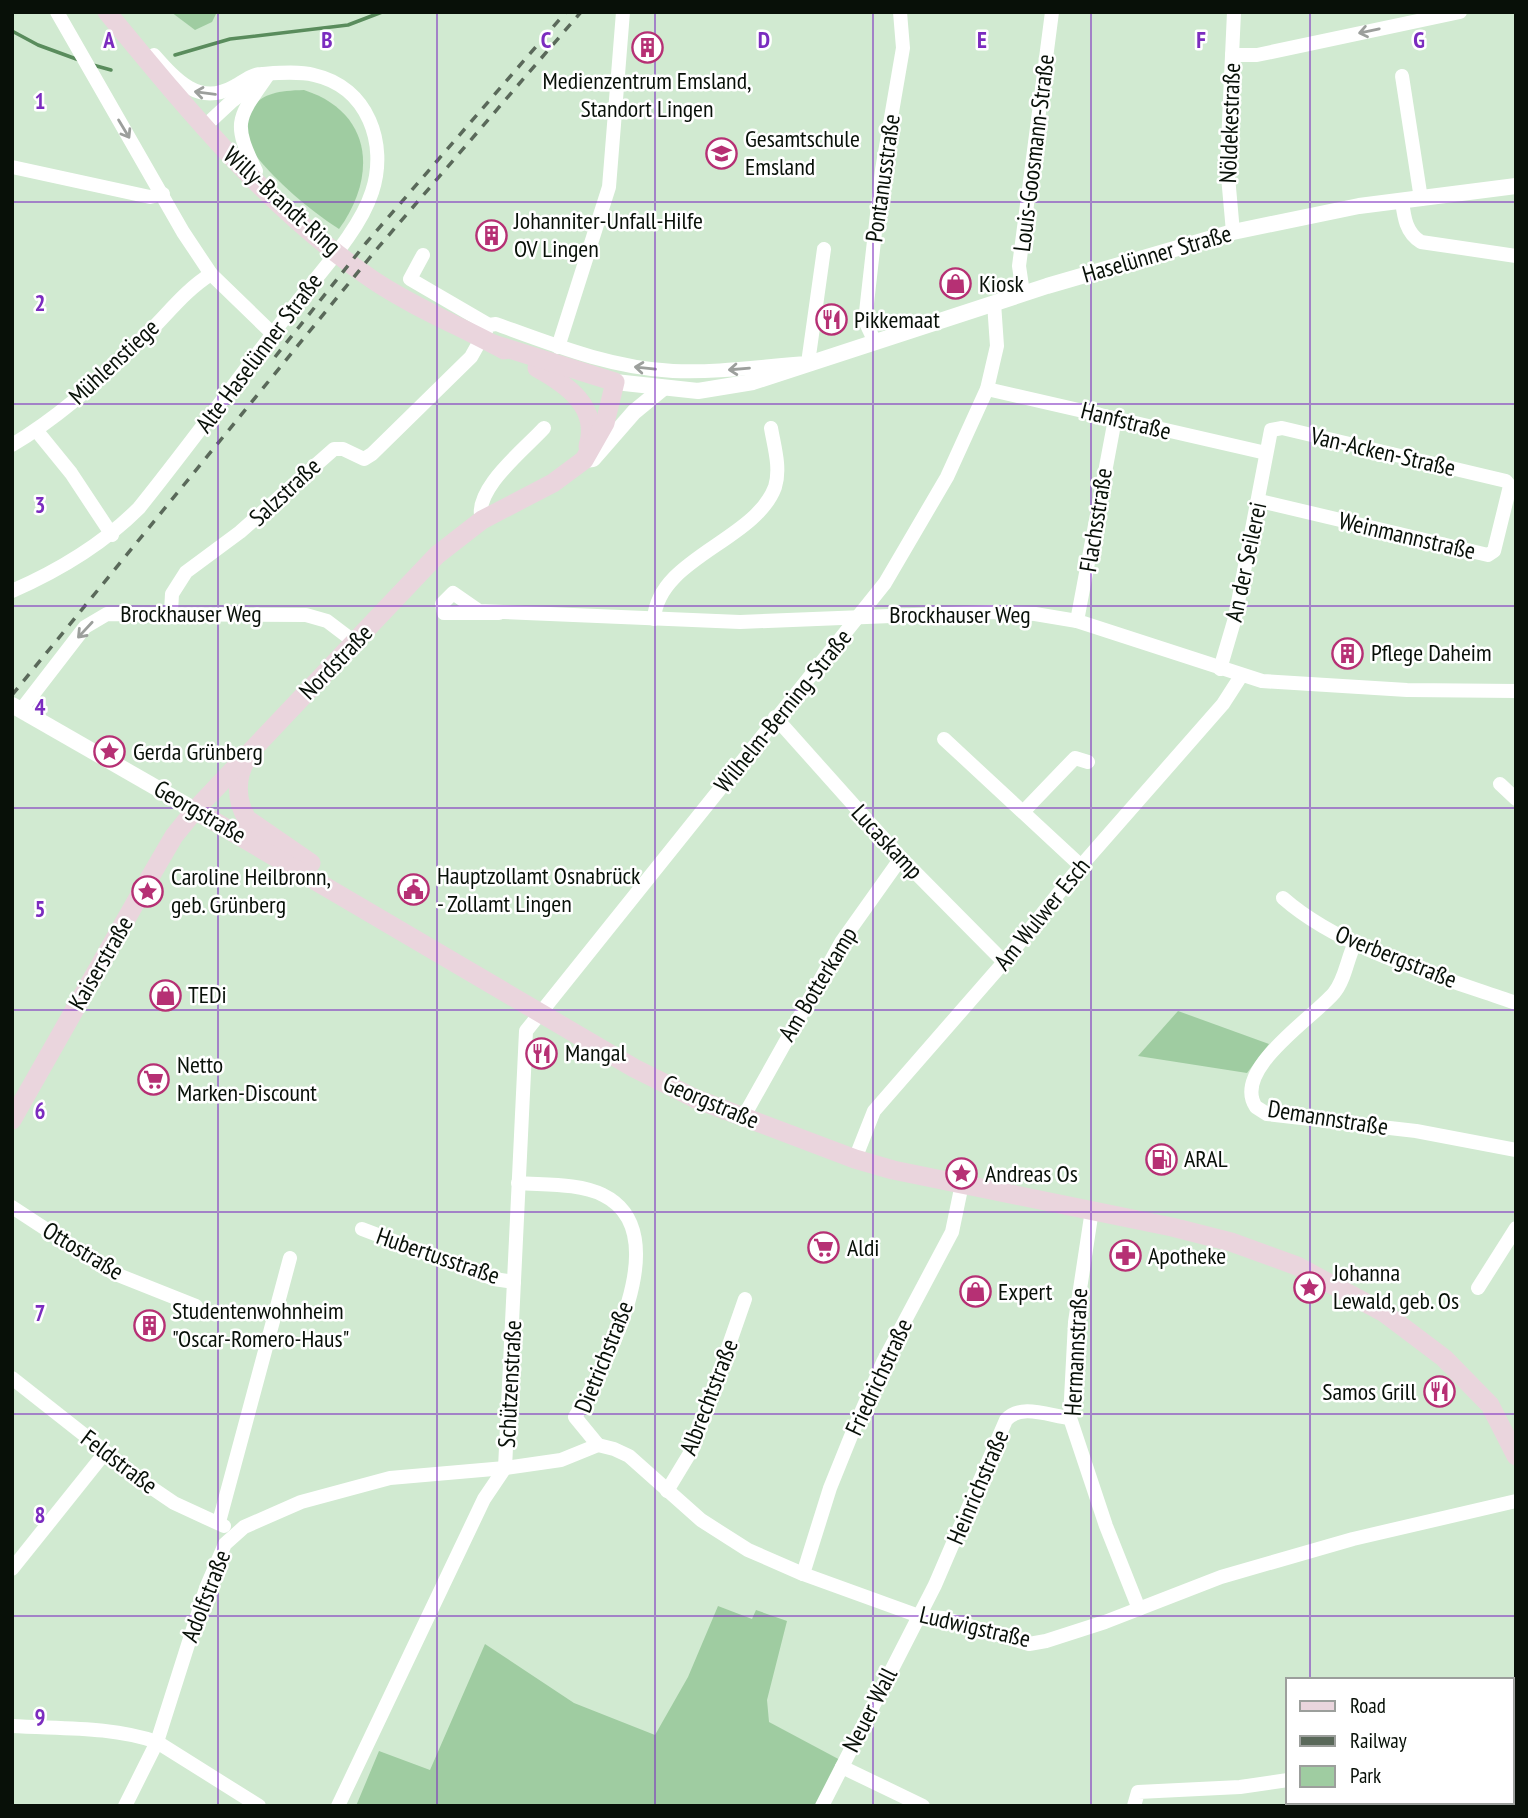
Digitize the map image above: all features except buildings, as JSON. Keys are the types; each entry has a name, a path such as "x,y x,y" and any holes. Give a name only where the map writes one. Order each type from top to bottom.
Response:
{"main road":[{"name":"Willy-Brandt-Ring","path":"107,12 204,127 253,179 280,205 372,279 441,320 486,339 615,382"},
{"path":"549,360 583,406 590,438 584,460"},
{"name":"Nordstraße","path":"195,810 437,555 482,520 553,484 584,460 605,423 615,382"},
{"path":"265,735 243,766 239,783 241,808 247,819 317,868 332,888"},
{"name":"Georgstraße","path":"195,810 635,1068 696,1099 855,1159 1219,1239 1297,1266 1383,1312 1459,1371 1490,1405 1500,1422"},
{"name":"Kaiserstraße","path":"12,1120 174,836 195,810"},
{"path":"1500,1422 1516,1440"},
{"path":"1500,1422 1516,1456"}],"street":[{"path":"57,12 91,74 211,274 274,334"},
{"path":"549,360 609,187 623,12"},
{"name":"Pontanusstraße","path":"875,342 865,321 882,170 903,48 900,12"},
{"name":"Louis-Goosmann-Straße","path":"1023,293 1019,266 1052,12"},
{"name":"Nöldekestraße","path":"1233,232 1227,192 1234,12"},
{"path":"1232,55 1257,55 1460,12"},
{"name":"Alte Haselünner Straße","path":"12,591 44,577 112,535 139,508 274,334 364,209 377,174 379,152 375,129 365,109 345,90 313,75 261,74 215,95 202,94 189,90 152,51 137,50"},
{"path":"204,127 232,101 268,75"},
{"path":"253,179 256,171 243,149 239,129 245,107 268,75"},
{"path":"1402,76 1421,198"},
{"path":"12,167 150,197 160,189"},
{"name":"Haselünner Straße","path":"615,382 698,391 734,386 1023,293 1233,232 1316,213 1516,186"},
{"path":"1402,201 1408,228 1421,242 1516,256"},
{"path":"808,363 824,249"},
{"name":"Haselünner Straße","path":"423,255 410,279 486,339 496,324 549,360 673,371 733,370 808,363"},
{"name":"Mühlenstiege","path":"12,445 74,401 146,336 191,286 211,274"},
{"name":"Wilhelm-Berning-Straße","path":"541,1012 859,616 920,527 972,427 987,389 997,346 994,303"},
{"name":"Salzstraße","path":"172,612 172,594 186,572 240,533 334,449 343,449 364,459 372,454 486,339"},
{"path":"584,460 593,459 634,412 662,389"},
{"name":"Hanfstraße","path":"987,389 1266,453"},
{"name":"Flachsstraße","path":"1077,621 1115,419"},
{"path":"482,520 478,510 485,493 544,428"},
{"path":"654,619 660,594 670,582 747,520 769,497 777,475 771,428"},
{"name":"Van-Acken-Straße","path":"1266,453 1272,430 1282,428 1506,481 1510,492"},
{"path":"36,430 71,473 112,535"},
{"name":"An der Seilerei","path":"1220,669 1235,618 1260,500 1266,453"},
{"name":"Weinmannstraße","path":"1260,500 1488,555 1494,551 1510,492"},
{"name":"Brockhauser Weg","path":"499,613 444,613 442,604 453,593 479,611 740,622 990,612 1035,614 1077,621 1241,676 1333,687 1516,691"},
{"name":"Brockhauser Weg","path":"17,707 85,628 97,618 122,612 306,615 327,621 356,643"},
{"name":"Am Wulwer Esch","path":"855,1159 874,1111 1004,962 1081,866 1223,704 1241,676"},
{"name":"Georgstraße","path":"17,707 195,810"},
{"name":"Lucaskamp","path":"775,718 901,858 1004,962"},
{"path":"944,739 1081,866"},
{"path":"1023,812 1074,758 1088,762"},
{"path":"1500,784 1516,799"},
{"name":"Am Botterkamp","path":"744,1116 835,953 901,858"},
{"name":"Overbergstraße","path":"1283,898 1317,924 1355,943 1516,1003"},
{"name":"Demannstraße","path":"1355,943 1335,991 1259,1068 1252,1088 1256,1107 1267,1114 1416,1131 1516,1150"},
{"name":"Schützenstraße","path":"338,1806 484,1499 505,1468 523,1046 526,1031 541,1012"},
{"name":"Dietrichstraße","path":"518,1183 601,1193 620,1205 632,1222 635,1273 622,1326 575,1417 598,1446"},
{"name":"Friedrichstraße","path":"803,1574 830,1488 883,1362 952,1232 962,1184"},
{"name":"Ottostraße","path":"12,1207 113,1273 196,1306"},
{"name":"Hermannstraße","path":"1092,1210 1075,1322 1070,1418 1119,1563 1139,1609"},
{"path":"1478,1288 1516,1228"},
{"name":"Hubertusstraße","path":"362,1230 494,1279 514,1282"},
{"path":"219,1522 290,1258"},
{"name":"Albrechtstraße","path":"667,1491 693,1448 746,1299"},
{"name":"Feldstraße","path":"12,1378 104,1454 174,1503 219,1522 232,1535"},
{"name":"Heinrichstraße","path":"919,1615 1012,1413 1022,1410 1070,1418"},
{"path":"505,1468 561,1460 598,1446"},
{"name":"Ludwigstraße","path":"598,1446 629,1456 721,1535 803,1574 919,1615 943,1618 1029,1644 1046,1641 1139,1609 1221,1577 1340,1543 1516,1501"},
{"path":"12,1569 104,1454"},
{"name":"Adolfstraße","path":"125,1806 157,1742 206,1588 220,1553 232,1535 265,1517 350,1487 390,1478 505,1468"},
{"name":"Neuer Wall","path":"822,1806 919,1615"},
{"path":"12,1726 108,1731 157,1742 259,1806"},
{"path":"842,1767 923,1806"},
{"path":"1134,1806 1138,1792 1240,1787 1286,1780"}],"green space":[{"path":"171,12 217,12 212,22 195,30"},
{"path":"304,90 327,100 344,113 355,129 362,148 360,188 339,229 289,190 266,168 246,143 249,116 259,100 277,93"},
{"path":"1178,1011 1269,1044 1247,1073 1138,1056"},
{"path":"718,1606 752,1619 756,1610 787,1621 767,1700 769,1722 844,1762 821,1806 356,1806 379,1751 430,1770 485,1644 574,1703 655,1735 688,1677"}],"waterway":[{"path":"175,55 230,39 348,25 382,12"},
{"path":"12,31 38,45 79,60"},
{"path":"93,65 111,70"}],"railway":[{"path":"275,357 366,243 566,12"},
{"path":"12,695 376,250 581,12"}],"place":[{"name":"Medienzentrum Emsland, Standort Lingen","path":"647,47"},
{"name":"Gesamtschule Emsland","path":"722,153"},
{"name":"Johanniter-Unfall-Hilfe OV Lingen","path":"491,235"},
{"name":"Kiosk","path":"956,284"},
{"name":"Pikkemaat","path":"831,320"},
{"name":"Pflege Daheim","path":"1348,653"},
{"name":"Gerda Grünberg","path":"110,752"},
{"name":"Hauptzollamt Osnabrück - Zollamt Lingen","path":"414,890"},
{"name":"Caroline Heilbronn, geb. Grünberg","path":"148,891"},
{"name":"TEDi","path":"165,995"},
{"name":"Mangal","path":"542,1053"},
{"name":"Netto Marken-Discount","path":"154,1079"},
{"name":"ARAL","path":"1161,1159"},
{"name":"Andreas Os","path":"962,1174"},
{"name":"Aldi","path":"824,1248"},
{"name":"Apotheke","path":"1125,1256"},
{"name":"Johanna Lewald, geb. Os","path":"1310,1287"},
{"name":"Expert","path":"975,1292"},
{"name":"Studentenwohnheim \"Oscar-Romero-Haus\"","path":"149,1325"},
{"name":"Samos Grill","path":"1439,1392"}]}
